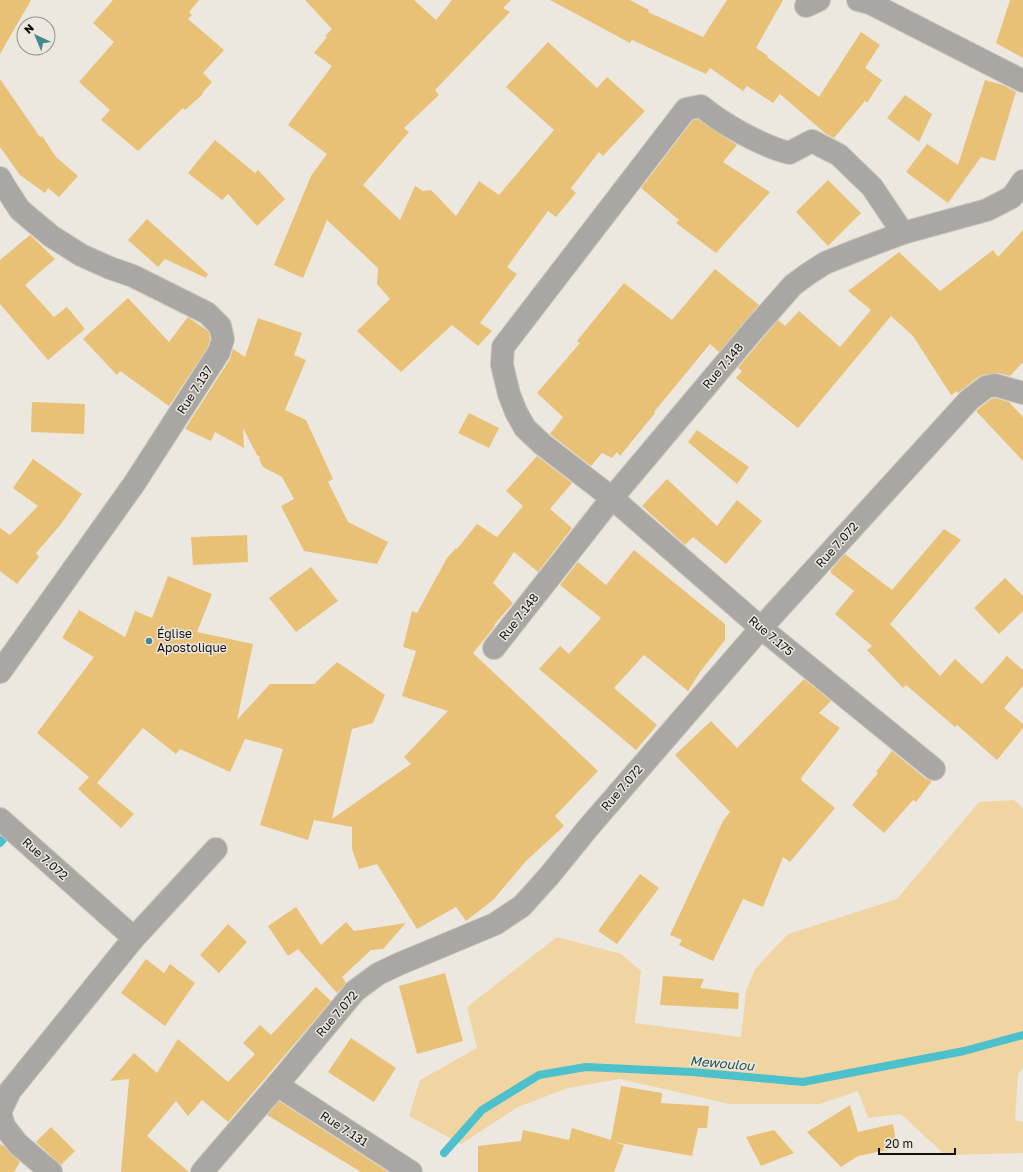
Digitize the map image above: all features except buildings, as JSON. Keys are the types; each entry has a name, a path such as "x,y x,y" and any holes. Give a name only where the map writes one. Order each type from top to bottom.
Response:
{"street":[{"path":"858,0 870,3 1023,81"},
{"name":"Rue 7.175","path":"903,233 872,187 839,155 812,142 789,153 777,150 714,117 701,106 686,109 503,347 502,365 509,394 516,412 526,428 542,444 612,498 761,628 934,769"},
{"name":"Rue 7.137","path":"0,178 20,210 51,236 81,255 133,276 207,313 220,326 223,339 219,352 134,484 0,672"},
{"name":"Rue 7.148","path":"494,648 612,498 793,285 825,263 903,233 987,210 1019,194"},
{"name":"Rue 7.072","path":"202,1172 277,1086 355,991 378,974 495,924 522,906 761,628 969,400 986,387 995,385 1023,393"},
{"name":"Rue 7.072","path":"0,819 134,938"},
{"path":"51,1172 18,1144 4,1126 0,1112 10,1091 134,938 216,849"},
{"name":"Rue 7.131","path":"277,1086 411,1172"}],"shaded area":[{"path":"1014,800 1023,809 1023,1068 1018,1074 1015,1120 1023,1122 1023,1153 945,1155 901,1114 868,1118 858,1091 820,1104 730,1104 620,1079 568,1088 518,1107 461,1144 409,1116 420,1080 477,1048 467,1007 557,937 621,954 641,971 635,1023 741,1037 746,991 755,969 788,934 897,899 979,802"}],"waterway":[{"path":"0,843 4,838"},
{"name":"Mewoulou","path":"444,1153 482,1110 539,1075 586,1067 692,1072 803,1082 964,1051 1023,1035"}],"place":[{"name":"Église Apostolique","path":"149,641"}]}
